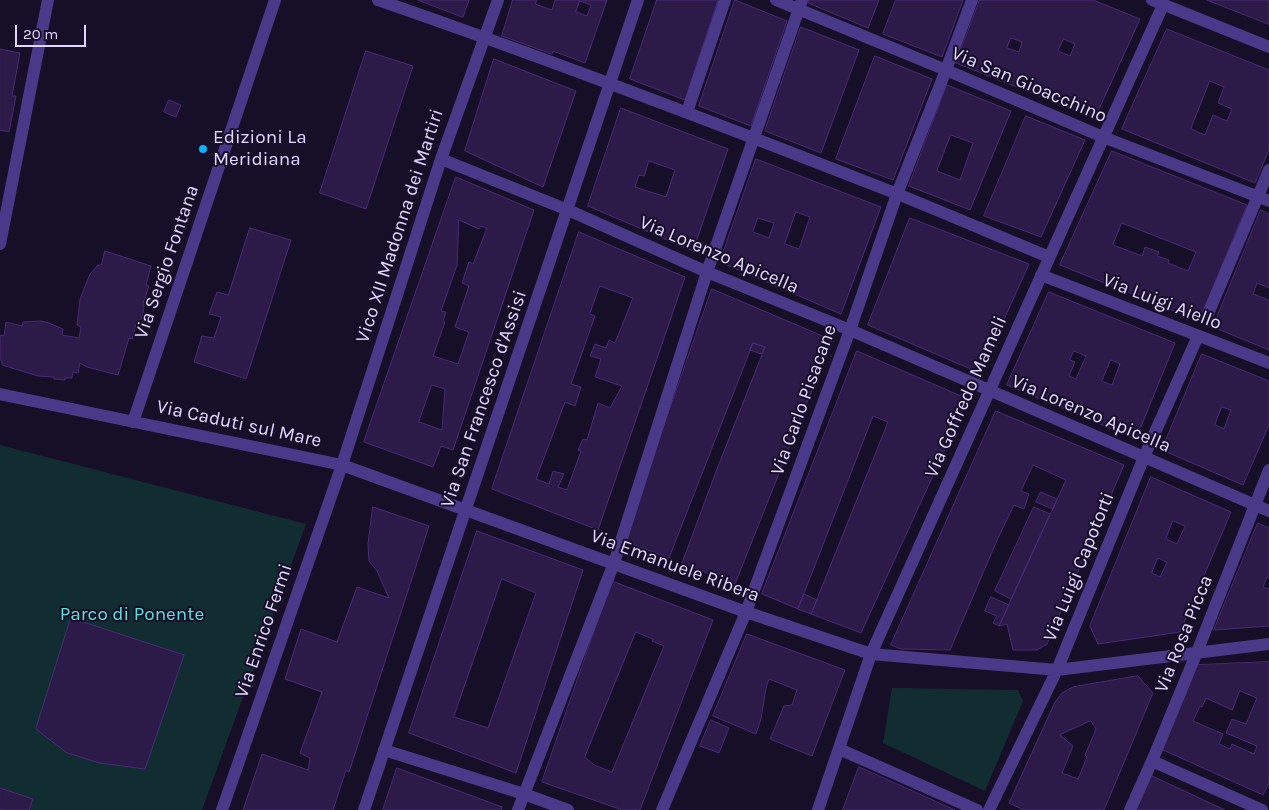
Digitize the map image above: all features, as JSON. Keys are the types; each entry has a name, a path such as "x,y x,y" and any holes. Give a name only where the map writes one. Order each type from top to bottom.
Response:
{"street":[{"path":"0,244 48,0"},
{"name":"Via Sergio Fontana","path":"133,422 275,0"},
{"path":"378,0 485,37 687,112 897,194 1049,257"},
{"name":"Vico XII Madonna dei Martiri","path":"342,465 441,159 498,0"},
{"name":"Via San Francesco d'Assisi","path":"364,810 638,0"},
{"path":"687,112 725,0"},
{"name":"Via San Gioacchino","path":"776,0 801,5 946,70 1104,137 1264,198"},
{"name":"Via Carlo Pisacane","path":"662,810 746,612 850,330 897,194 972,0"},
{"path":"1158,2 1269,48"},
{"name":"Via Goffredo Mameli","path":"818,810 871,654 1104,137 1158,2"},
{"path":"518,810 614,563 707,272 801,5"},
{"name":"Via Lorenzo Apicella","path":"441,159 568,210 707,272 850,330 1269,511"},
{"path":"1208,314 1264,198 1269,170"},
{"name":"Via Luigi Aiello","path":"1041,275 1269,363"},
{"name":"Via Luigi Capotorti","path":"989,810 1057,670 1144,457 1198,336"},
{"name":"Via Caduti sul Mare","path":"0,394 342,465 466,510"},
{"name":"Via Enrico Fermi","path":"222,810 342,465"},
{"name":"Via Rosa Picca","path":"1130,810 1197,652 1269,470"},
{"name":"Via Emanuele Ribera","path":"466,510 746,612 871,654 1057,670 1269,644"},
{"path":"839,749 977,810"},
{"path":"384,750 524,794 568,810"},
{"path":"1152,761 1262,810"}],"green space":[{"name":"Parco di Ponente","path":"0,445 306,524 202,810 0,810"},
{"path":"892,688 1018,690 1023,701 985,791 883,743"}],"building":[{"path":"418,0 469,0 463,17"},
{"path":"513,0 537,0 535,4 552,10 555,0 607,0 585,63 553,51 552,54 502,36","holes":["580,1 591,5 587,16 576,12"]},
{"path":"657,0 718,0 685,100 630,79"},
{"path":"735,0 787,21 751,126 699,106"},
{"path":"809,0 879,0 868,28 808,3"},
{"path":"896,0 963,0 942,57 883,34"},
{"path":"980,0 1093,0 1140,19 1095,118 956,63","holes":["1011,38 1022,42 1019,52 1007,48","1064,39 1075,44 1070,56 1058,51"]},
{"path":"1207,0 1269,0 1269,24"},
{"path":"801,27 859,50 821,153 765,131"},
{"path":"1167,29 1269,70 1269,150 1255,183 1122,129","holes":["1210,81 1224,87 1218,103 1232,109 1227,121 1213,115 1205,135 1191,129"]},
{"path":"0,49 20,53 12,96 16,96 9,132 0,130"},
{"path":"366,51 413,66 366,209 320,193"},
{"path":"875,56 932,79 893,180 836,159"},
{"path":"494,59 576,91 543,187 465,151"},
{"path":"947,85 1011,111 970,210 909,186","holes":["951,135 973,143 960,180 937,171"]},
{"path":"169,100 181,105 176,117 164,112"},
{"path":"621,108 728,149 693,251 588,206","holes":["649,161 675,170 666,197 635,187 639,175 644,176"]},
{"path":"1026,116 1085,140 1041,237 984,216"},
{"path":"1112,151 1247,205 1199,321 1060,265","holes":["1122,223 1196,252 1188,271 1168,263 1169,260 1157,256 1159,252 1145,247 1142,256 1113,245"]},
{"path":"756,159 881,207 841,314 720,262","holes":["796,212 810,217 799,249 785,244","758,218 774,223 769,238 753,232"]},
{"path":"456,177 534,210 453,450 441,446 433,467 364,442","holes":["459,220 479,229 481,226 487,228 473,264 469,262 462,283 469,286 455,327 469,332 458,364 433,356 445,322 443,321 446,312 441,311 457,265","432,385 445,389 442,430 419,422"]},
{"path":"1261,210 1269,214 1269,288 1257,283 1253,294 1269,300 1269,350 1213,327"},
{"path":"910,218 1029,264 980,373 868,325"},
{"path":"250,228 291,240 246,379 194,362 202,336 214,338 221,317 209,314 217,292 228,295"},
{"path":"579,232 685,277 598,530 492,489","holes":["600,286 633,298 615,343 609,340 606,348 595,344 590,356 601,359 595,377 622,386 610,408 598,403 587,440 583,439 578,450 581,451 567,490 558,487 564,474 553,471 549,484 536,479 565,402 575,406 581,387 571,384 595,316 590,314"]},
{"path":"105,251 151,266 146,285 149,286 143,304 142,318 137,322 132,339 129,338 118,375 87,367 80,363 78,373 73,372 72,378 65,378 65,380 38,376 2,365 0,360 0,335 4,336 6,322 22,326 23,322 41,321 63,329 62,335 79,338 81,327 77,325 80,299 90,274 98,265 101,265"},
{"path":"712,289 832,340 735,584 682,563 765,347 753,343 669,558 624,541"},
{"path":"1049,292 1175,343 1136,439 1007,385","holes":["1074,351 1086,356 1076,379 1069,376 1075,362 1070,360","1111,360 1120,364 1112,385 1102,381"]},
{"path":"753,343 765,347 761,354 750,350"},
{"path":"857,351 968,399 861,633 811,614 888,422 873,416 798,609 762,594"},
{"path":"1202,354 1269,381 1269,425 1243,485 1162,450","holes":["1222,407 1231,410 1224,429 1215,425"]},
{"path":"996,411 1124,465 1047,644 1037,650 1013,650 1007,624 999,626 1066,480 1033,465 1021,491 1029,494 1024,509 1014,505 950,650 901,649 891,645"},
{"path":"1151,477 1231,512 1180,632 1098,644 1090,626","holes":["1173,521 1185,526 1177,544 1166,539","1158,558 1167,562 1160,577 1152,573"]},
{"path":"1041,492 1057,499 1053,509 1036,502"},
{"path":"373,507 429,526 349,772 346,770 333,810 243,810 262,754 308,770 310,758 300,753 322,692 285,679 301,629 337,642 357,587 389,598 377,571 369,561 368,544"},
{"path":"1034,507 1050,514 1011,599 995,591"},
{"path":"1258,523 1269,528 1269,578 1267,577 1263,587 1269,588 1269,626 1214,630"},
{"path":"477,531 583,570 516,773 409,733","holes":["502,579 536,593 488,728 454,717"]},
{"path":"612,581 713,620 640,810 622,810 542,782","holes":["636,632 653,639 652,641 664,646 612,772 594,765 585,757"]},
{"path":"804,594 817,600 811,614 798,609"},
{"path":"991,597 1009,605 999,626 993,623 997,616 985,611"},
{"path":"71,618 184,655 145,769 100,763 67,753 36,729"},
{"path":"747,634 845,670 812,756 770,739 784,706 792,705 797,690 769,679 756,734 713,716"},
{"path":"1269,662 1269,783 1263,795 1161,749 1197,665","holes":["1240,691 1257,698 1246,724 1232,719 1226,733 1257,746 1254,754 1232,744 1230,749 1219,744 1223,734 1193,721 1206,698 1232,710"]},
{"path":"1138,676 1153,693 1104,810 1024,810 1009,803 1055,702 1062,693 1073,687","holes":["1091,721 1096,729 1085,755 1087,757 1078,779 1062,773 1073,746 1060,735"]},
{"path":"711,720 729,728 719,753 700,746"},
{"path":"859,767 955,810 843,810"},
{"path":"397,768 502,807 501,810 383,810"},
{"path":"1150,775 1225,810 1135,810"},
{"path":"0,788 33,799 29,810 0,810"}],"place":[{"name":"Edizioni La Meridiana","path":"203,149"}]}
